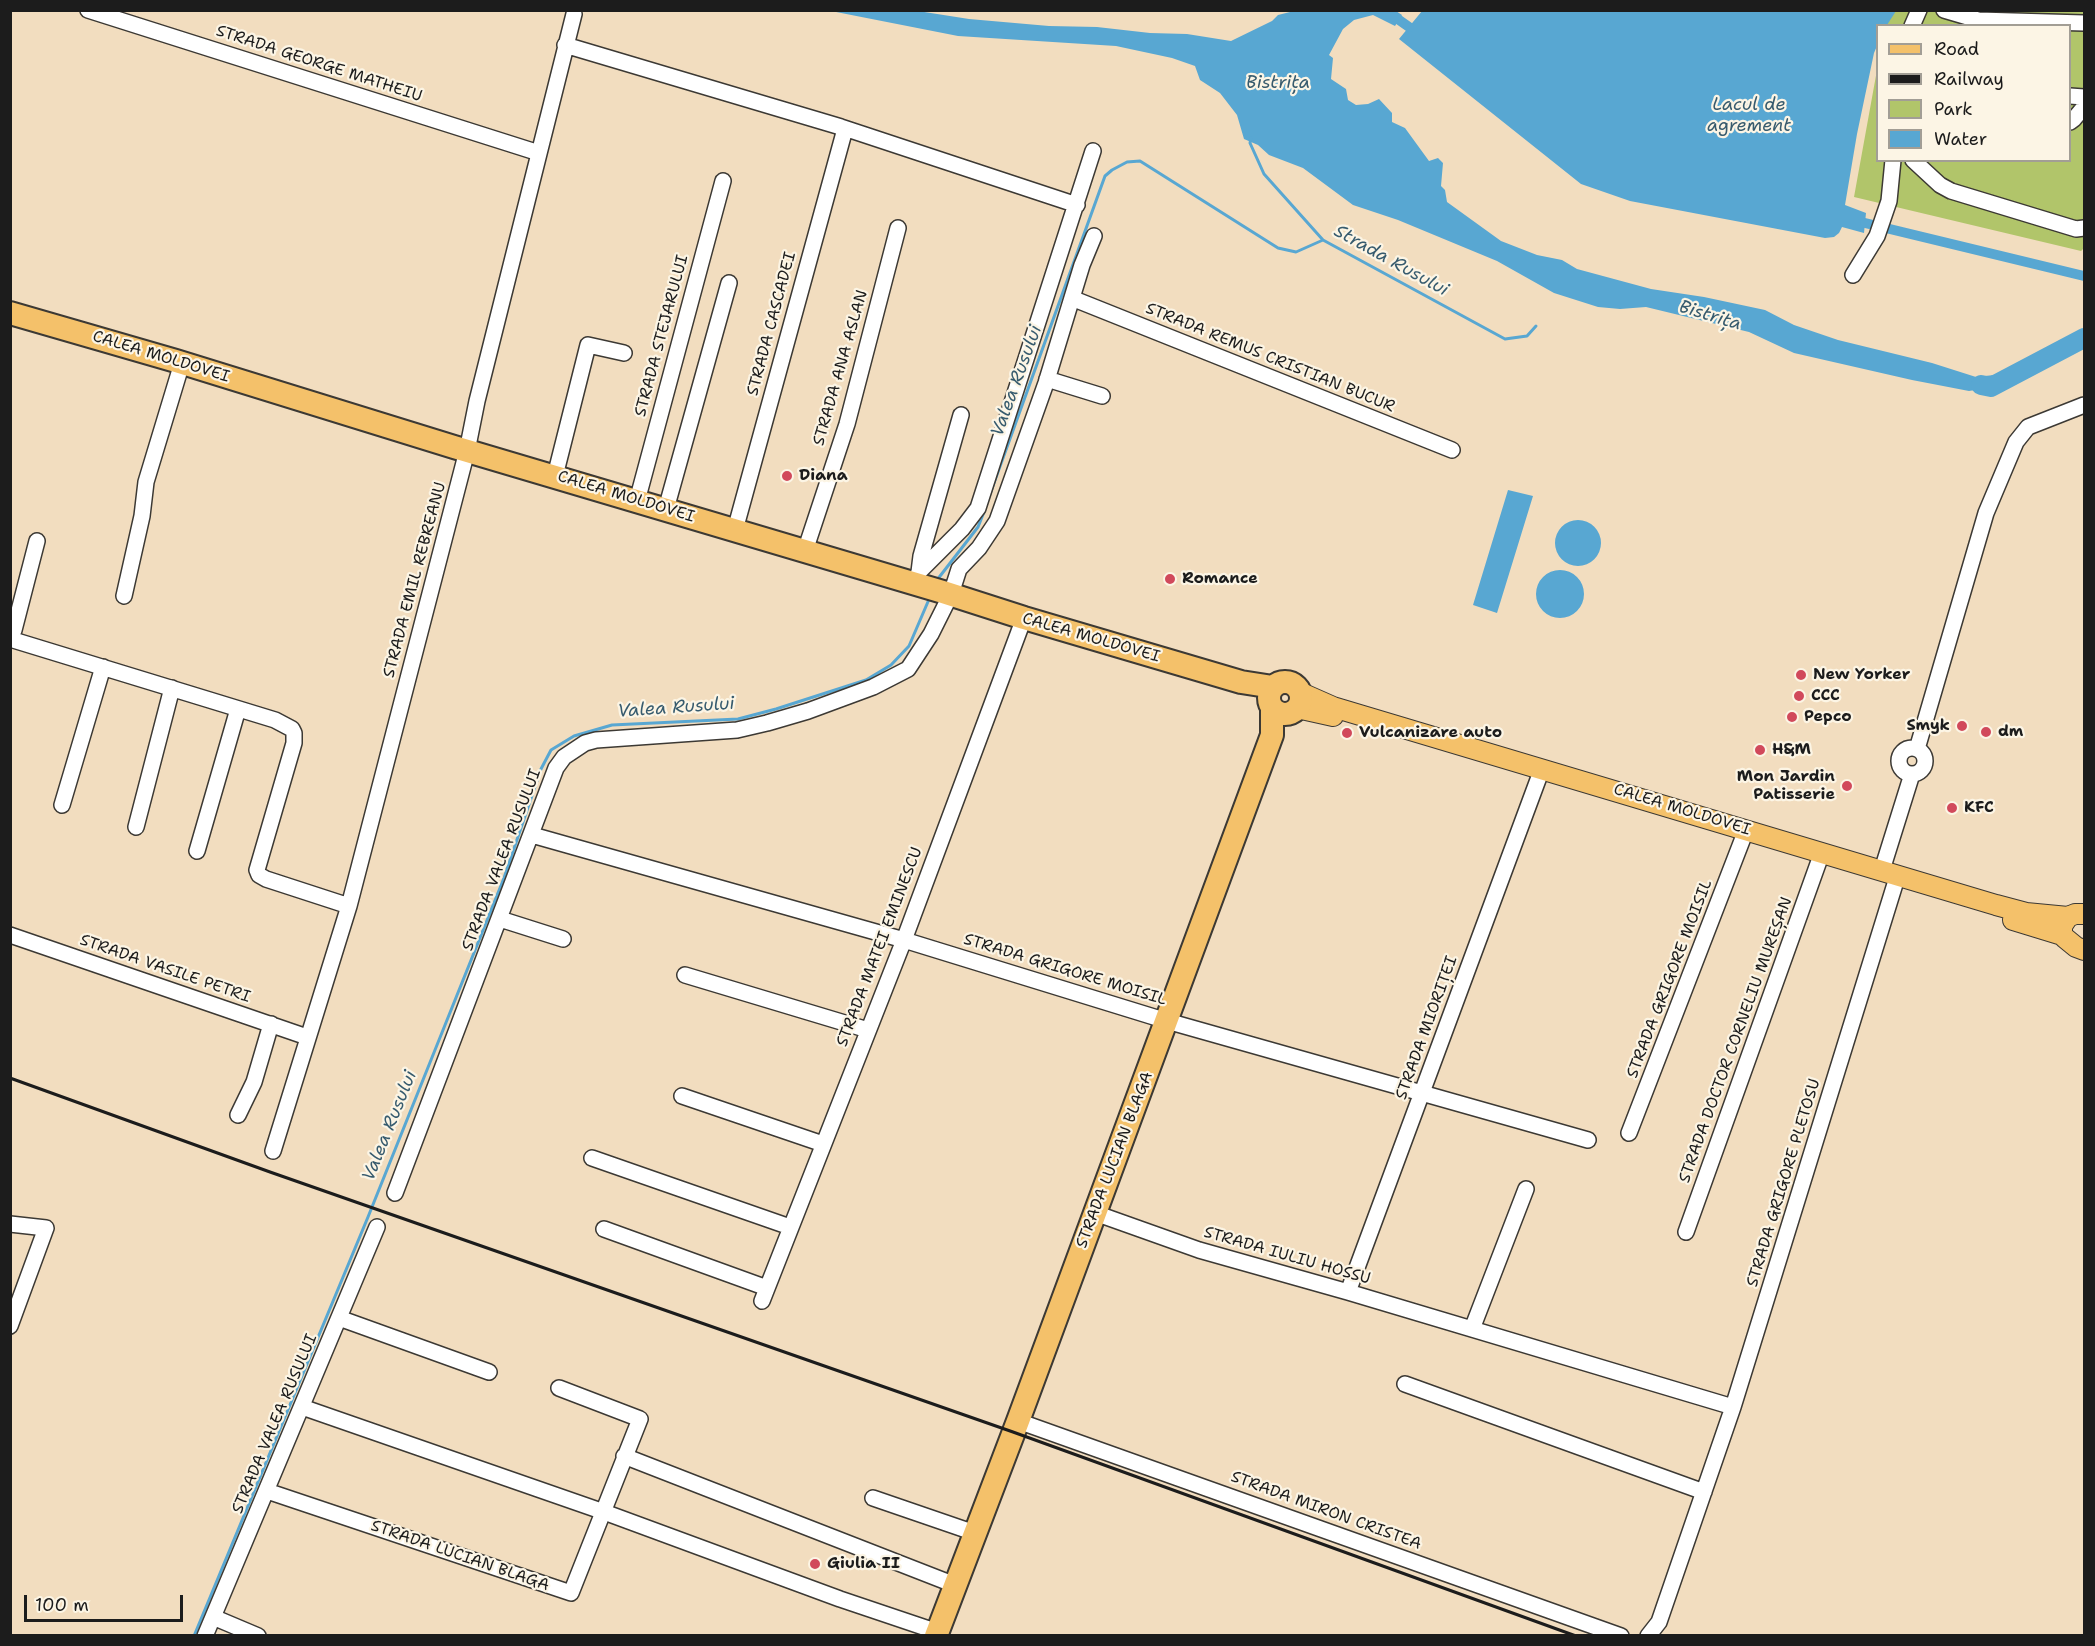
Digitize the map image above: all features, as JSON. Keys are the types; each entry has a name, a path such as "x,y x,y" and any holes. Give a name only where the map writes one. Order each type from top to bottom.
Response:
{"highway":[{"name":"CALEA MOLDOVEI","path":"10,313 183,363 467,451 931,586 1024,618 1241,682 1283,702"},
{"name":"STRADA LUCIAN BLAGA","path":"937,1634 1167,1021 1283,702"}],"main road":[{"name":"CALEA MOLDOVEI","path":"1283,702 1819,861 2026,913 2072,922"},
{"name":"CALEA MOLDOVEI","path":"1283,702 1333,707 1888,877"},
{"path":"2072,922 2068,942 2085,950"}],"street":[{"name":"STRADA GEORGE MATHEIU","path":"88,10 539,153"},
{"path":"1913,24 1919,10"},
{"path":"1945,11 1978,20 2085,23"},
{"path":"1945,11 1959,24"},
{"name":"STRADA EMIL REBREANU","path":"273,1151 349,906 467,451 477,401 574,14"},
{"path":"565,45 845,129 1077,205"},
{"path":"2071,121 2085,107"},
{"name":"STRADA CASCADEI","path":"735,530 845,129"},
{"path":"931,586 962,529 978,508 1093,151"},
{"path":"1853,275 1877,236 1889,201 1893,162"},
{"path":"1915,162 1940,185 1952,192 2076,229 2085,228"},
{"name":"STRADA STEJARULUI","path":"637,501 723,181"},
{"name":"STRADA ANA ASLAN","path":"805,551 847,424 898,228"},
{"path":"931,586 959,569 979,548 997,521 1074,299 1082,265 1094,236"},
{"path":"666,509 729,284"},
{"name":"STRADA REMUS CRISTIAN BUCUR","path":"1074,299 1452,450"},
{"path":"555,476 588,345 624,353"},
{"path":"124,596 142,516 146,482 183,363"},
{"path":"1047,379 1102,396"},
{"name":"STRADA GRIGORE PLETOSU","path":"1648,1635 1659,1622 1733,1407 1888,877 1912,774 1899,766 1899,757 1905,750 1917,749 1986,513 2016,442 2028,427 2085,405"},
{"path":"931,586 921,556 961,415"},
{"path":"37,541 14,630 10,637 287,725 294,733 294,743 257,866 259,875 294,890 349,906"},
{"name":"STRADA VALEA RUSULUI","path":"395,1193 556,768 564,757 585,743 596,740 747,728 808,711 873,687 908,669 931,634 931,586"},
{"name":"STRADA MATEI EMINESCU","path":"604,1229 764,1294 903,939 1024,618"},
{"path":"62,805 103,667"},
{"path":"136,827 172,688"},
{"path":"197,850 238,709"},
{"name":"STRADA MIORIȚEI","path":"1348,1292 1539,777"},
{"name":"STRADA GRIGORE MOISIL","path":"532,835 903,939 1167,1021 1588,1140"},
{"name":"STRADA GRIGORE MOISIL","path":"1629,1133 1672,1027 1743,838"},
{"name":"STRADA DOCTOR CORNELIU MUREȘAN","path":"1686,1232 1819,861"},
{"path":"500,919 562,939"},
{"name":"STRADA VASILE PETRI","path":"10,935 308,1037"},
{"path":"685,975 868,1030"},
{"path":"238,1116 254,1082 271,1024"},
{"path":"682,1096 824,1144"},
{"path":"592,1158 790,1227"},
{"path":"1472,1329 1526,1189"},
{"name":"STRADA IULIU HOSSU","path":"1095,1213 1199,1250 1733,1407"},
{"path":"10,1224 46,1228 10,1326"},
{"name":"STRADA VALEA RUSULUI","path":"205,1635 377,1227"},
{"path":"339,1318 489,1372"},
{"path":"1405,1384 1704,1492"},
{"name":"STRADA LUCIAN BLAGA","path":"267,1491 571,1593 640,1419 559,1388"},
{"name":"STRADA LUCIAN BLAGA","path":"302,1407 604,1512 937,1634"},
{"name":"STRADA MIRON CRISTEA","path":"1018,1421 1621,1635"},
{"path":"624,1456 955,1585"},
{"path":"873,1498 975,1533"},
{"path":"213,1617 258,1635"}],"green space":[{"path":"1892,11 2084,11 2084,248 2081,251 1854,197 1876,76 1876,162 2071,162 2071,24 1886,24"}],"water":[{"name":"Bistrița","path":"831,11 918,11 969,19 1187,34 1231,41 1272,21 1278,15 1294,11 1396,11 1402,15 1395,26 1373,15 1354,20 1343,29 1329,55 1333,58 1331,79 1346,89 1348,100 1356,105 1368,104 1379,99 1392,113 1392,122 1405,128 1429,161 1438,158 1443,163 1441,186 1445,190 1447,202 1501,241 1537,255 1562,260 1577,269 1651,289 1765,310 1794,325 1838,340 1932,363 1976,377 2003,374 2005,385 1969,391 1912,380 1794,353 1749,332 1646,307 1620,309 1598,307 1554,293 1497,261 1398,220 1353,205 1303,168 1269,155 1258,145 1244,139 1237,115 1220,93 1200,80 1195,66 1172,58 1116,46 958,36"},
{"name":"Lacul de agrement","path":"1422,11 1896,11 1888,24 1876,24 1876,48 1857,134 1845,205 1866,213 1864,233 1842,227 1834,237 1825,238 1630,201 1581,184 1399,39"},
{"path":"1508,490 1533,496 1497,613 1473,605"},
{"path":"1578,520 1594,527 1601,543 1594,559 1578,566 1562,559 1555,543 1562,527"},
{"path":"1560,570 1577,577 1584,594 1577,611 1560,618 1543,611 1536,594 1543,577"}],"waterway":[{"path":"1385,10 1409,27"},
{"name":"Strada Rusului","path":"1251,138 1250,143 1264,174 1323,240 1505,339 1527,336 1536,326"},
{"name":"Valea Rusului","path":"990,494 1105,176 1112,170 1127,162 1140,161 1278,248 1296,252 1323,240"},
{"path":"1865,223 2084,276"},
{"name":"Bistrița","path":"1981,385 1991,387 2084,338"},
{"name":"Valea Rusului","path":"937,580 978,527 984,512"},
{"name":"Valea Rusului","path":"194,1636 368,1217 504,878 541,769 551,750 574,736 612,725 738,719 866,680 891,665 909,646 930,597"}],"railway":[{"path":"10,1078 270,1172 1013,1432 1576,1636"}],"place":[{"name":"Diana","path":"787,476"},
{"name":"Romance","path":"1170,579"},
{"name":"New Yorker","path":"1801,675"},
{"name":"CCC","path":"1799,696"},
{"name":"Pepco","path":"1792,717"},
{"name":"Smyk","path":"1962,726"},
{"name":"dm","path":"1986,732"},
{"name":"Vulcanizare auto","path":"1347,733"},
{"name":"H&M","path":"1760,750"},
{"name":"Mon Jardin Patisserie","path":"1847,786"},
{"name":"KFC","path":"1952,808"},
{"name":"Giulia II","path":"815,1564"}]}
